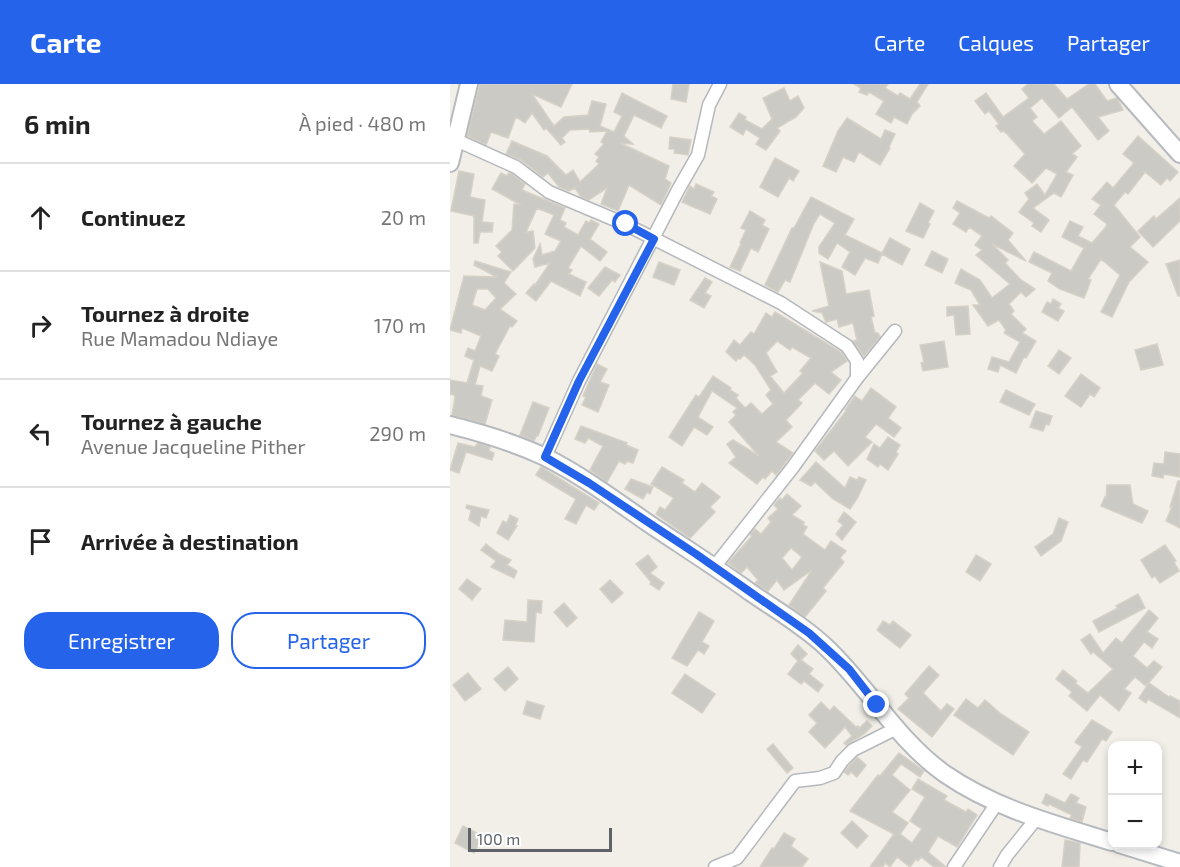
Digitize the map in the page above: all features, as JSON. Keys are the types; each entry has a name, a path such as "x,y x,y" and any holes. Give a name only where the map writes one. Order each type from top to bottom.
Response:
{"street":[{"path":"450,163 468,84"},
{"path":"545,457 579,381 695,161 709,105 720,84"},
{"path":"1118,84 1180,154"},
{"path":"456,140 516,167 549,192 626,224 781,303 847,346 857,361 857,378"},
{"path":"715,567 793,467 857,378 896,331"},
{"path":"450,425 496,438 545,457 715,567 825,645 849,669 916,750 956,781 997,803 1036,819 1108,841"},
{"path":"715,867 737,858 795,781 820,778 834,773 853,750 897,728"},
{"path":"954,867 997,803"},
{"path":"1000,867 1036,819"},
{"path":"1135,849 1180,863"}],"building":[{"path":"480,84 572,84 561,107 532,94 554,126 564,117 588,115 592,101 606,104 600,126 614,132 622,116 614,112 622,93 667,116 661,128 634,115 624,136 633,144 620,143 669,166 665,179 671,183 661,205 629,185 618,211 601,204 607,188 589,200 581,197 575,188 569,191 559,187 548,173 543,177 521,160 506,154 512,141 547,156 566,175 573,170 580,182 599,164 596,161 599,157 595,154 604,144 601,142 607,131 570,130 562,138 565,142 561,145 546,128 544,130 532,113 525,123 516,117 508,138 491,132 486,145 467,136"},
{"path":"673,84 689,84 686,102 671,99"},
{"path":"854,84 888,84 885,88 898,96 900,93 910,99 920,84 928,84 917,102 920,106 912,114 907,124 894,117 891,123 876,114 884,101 869,92 867,95 859,92 861,88"},
{"path":"1028,84 1054,84 1067,99 1089,84 1095,84 1107,101 1117,98 1123,110 1098,117 1109,131 1098,140 1072,107 1059,118 1042,98 1030,108 1037,117 1032,121 1044,134 1061,121 1081,146 1072,154 1077,157 1066,172 1073,175 1061,197 1054,193 1033,208 1049,220 1041,232 1032,226 1034,223 1019,212 1029,199 1025,193 1037,184 1045,195 1057,174 1046,168 1032,183 1014,166 1025,154 1007,134 1001,132 996,126 999,124 989,111 985,114 975,101 986,93 1003,117 1029,98 1022,89"},
{"path":"784,88 790,101 798,96 804,108 796,117 777,128 780,131 766,150 756,144 760,138 746,129 743,135 730,127 739,113 746,117 745,120 762,129 772,119 763,98"},
{"path":"847,118 881,139 885,130 895,134 880,165 859,152 854,162 843,157 836,172 823,166 838,131"},
{"path":"1138,136 1178,172 1170,181 1167,178 1161,185 1145,172 1128,194 1125,192 1114,205 1140,237 1130,247 1148,262 1129,282 1112,317 1101,312 1120,275 1101,259 1088,279 1091,280 1084,298 1060,289 1048,281 1052,273 1029,262 1034,252 1071,271 1084,248 1062,237 1070,221 1083,227 1078,236 1092,243 1105,228 1107,224 1094,214 1101,205 1092,199 1107,182 1113,188 1134,163 1123,154"},
{"path":"670,137 691,140 688,155 674,153 675,149 669,149"},
{"path":"775,158 799,171 793,181 789,178 778,197 760,187"},
{"path":"459,171 474,174 470,197 485,200 482,222 493,223 492,232 480,232 478,243 474,243 474,216 451,211"},
{"path":"501,173 507,176 509,173 512,174 525,184 522,190 565,208 560,220 566,223 564,227 578,235 586,221 589,223 591,220 599,224 590,239 607,252 600,261 581,246 568,268 572,270 569,274 586,282 580,296 551,281 536,301 526,293 535,285 550,263 535,267 533,259 540,244 542,255 555,251 561,241 545,234 554,215 537,208 526,232 533,231 535,248 513,271 498,256 502,252 496,246 512,230 514,204 521,205 492,189"},
{"path":"696,184 714,192 711,196 717,199 710,214 682,202 690,186 694,189"},
{"path":"811,197 854,219 845,235 882,253 890,238 910,249 902,265 882,254 878,263 865,258 855,275 842,267 850,252 837,243 828,259 819,253 819,247 835,223 820,214 814,223 790,282 785,280 778,292 765,285 792,228"},
{"path":"1180,198 1180,221 1153,247 1138,231 1154,216 1156,219"},
{"path":"957,201 989,218 991,216 1013,233 1008,240 1026,261 992,244 1008,260 1005,263 1021,280 1035,289 1026,297 1021,292 1009,304 1014,311 1011,314 1026,329 1022,333 1036,341 1016,373 1000,365 998,372 988,369 992,357 1009,362 1020,342 1004,333 1006,330 999,320 988,326 973,305 980,305 971,290 955,283 961,269 980,280 992,298 1010,284 976,255 982,250 975,245 982,236 969,227 966,232 953,224 960,213 953,208"},
{"path":"920,203 934,211 923,238 906,231"},
{"path":"750,211 765,220 762,225 769,229 758,252 751,248 740,271 730,267 746,230 741,228"},
{"path":"932,251 948,259 942,273 925,265"},
{"path":"1180,260 1180,296 1178,296 1166,264"},
{"path":"475,261 511,272 504,283 516,294 500,309 517,321 512,327 510,326 495,354 499,356 492,371 480,366 475,385 483,386 481,396 492,400 485,424 452,415 455,397 450,394 450,380 467,383 474,360 465,356 468,348 475,351 481,336 462,328 461,333 450,330 464,276 497,277 474,265","holes":["477,289 488,289 496,298 485,310 472,305"]},
{"path":"659,262 680,270 674,285 653,277"},
{"path":"820,262 842,271 846,294 869,290 874,316 871,317 875,333 878,333 880,337 864,356 853,341 857,340 853,323 839,327 837,319 826,322 822,313 812,311 829,306"},
{"path":"605,267 620,275 615,282 612,280 599,296 588,288"},
{"path":"705,278 712,282 705,293 711,296 704,308 690,300"},
{"path":"1053,299 1061,304 1058,308 1064,311 1058,321 1042,312 1047,302 1051,304"},
{"path":"968,306 970,334 956,335 954,315 947,316 947,307"},
{"path":"775,312 841,352 847,361 831,372 841,380 829,394 815,383 798,400 802,403 786,420 792,427 776,442 793,453 776,475 772,471 757,484 729,463 736,457 727,444 733,440 759,456 729,422 736,415 733,412 737,408 712,391 698,417 713,427 707,435 694,427 682,446 669,437 696,395 699,397 713,376 738,395 736,398 745,408 751,403 762,414 773,404 766,395 771,390 755,365 744,355 736,361 726,352 734,340 740,345 751,332 754,334 766,313 772,317","holes":["777,341 790,350 792,347 811,358 800,371 803,373 784,393 770,376 777,372 766,353"]},
{"path":"944,341 948,367 923,371 921,363 924,362 920,345"},
{"path":"1157,344 1163,365 1141,370 1135,350"},
{"path":"1059,350 1071,358 1059,374 1048,366"},
{"path":"597,364 607,369 600,382 609,385 598,412 582,405 586,397 583,396"},
{"path":"1081,374 1100,388 1094,397 1090,394 1081,407 1065,396"},
{"path":"871,388 896,407 888,418 901,428 894,437 876,424 865,437 872,442 848,466 834,451 824,460 815,451 855,396 862,401"},
{"path":"1006,390 1035,404 1029,415 1000,402"},
{"path":"533,402 549,408 534,441 520,435"},
{"path":"1036,411 1052,416 1049,425 1046,424 1043,431 1030,427"},
{"path":"581,426 627,443 626,445 638,450 633,463 627,461 625,464 619,461 607,482 590,470 603,446 588,438 585,443 575,439"},
{"path":"888,437 900,445 896,452 898,454 888,470 880,464 878,467 867,459 874,444 880,448"},
{"path":"458,443 475,447 478,443 490,447 489,451 494,453 492,460 466,452 459,473 450,470"},
{"path":"1165,452 1180,454 1180,477 1164,474 1163,478 1152,476 1154,463 1164,464"},
{"path":"816,462 845,488 850,477 866,480 850,509 833,499 815,482 811,486 800,480"},
{"path":"541,467 599,503 594,510 586,505 576,524 565,519 576,499 536,475"},
{"path":"662,467 684,480 682,483 695,492 702,483 720,497 710,507 715,512 690,538 656,514 660,507 665,510 674,498 651,484"},
{"path":"631,479 653,487 650,494 647,492 643,499 625,489"},
{"path":"1178,481 1180,481 1180,528 1166,521"},
{"path":"1107,485 1130,485 1133,504 1148,511 1142,523 1101,506 1106,498"},
{"path":"787,494 801,506 792,515 804,522 803,525 807,527 803,534 825,550 831,541 846,551 840,558 844,562 823,588 826,591 805,617 789,605 812,570 784,590 777,580 768,591 755,583 758,580 747,567 741,573 728,563 752,536 750,534 755,529 761,534 771,522 768,518 778,509 774,505 780,498 782,500","holes":["791,548 802,557 792,570 782,558"]},
{"path":"467,505 489,510 486,518 481,516 479,526 469,520 471,510 466,508"},
{"path":"844,512 856,522 842,540 836,534 843,525 838,521"},
{"path":"510,515 518,519 515,526 517,526 508,540 497,533 503,521 507,523"},
{"path":"1059,518 1068,522 1061,541 1041,556 1035,547 1053,534"},
{"path":"486,544 511,560 507,565 517,571 514,578 491,567 496,561 481,550"},
{"path":"1165,545 1176,561 1174,562 1179,571 1160,583 1155,576 1152,578 1141,560"},
{"path":"648,555 657,567 650,573 664,583 659,590 650,584 651,582 636,564"},
{"path":"976,555 991,564 980,581 966,572"},
{"path":"467,579 481,589 472,600 459,589"},
{"path":"610,580 623,593 612,603 600,589"},
{"path":"1138,594 1145,608 1099,632 1093,621"},
{"path":"528,600 542,601 541,613 536,612 534,642 503,640 505,620 527,622"},
{"path":"564,603 577,618 567,627 554,612"},
{"path":"1149,610 1158,618 1147,632 1158,639 1152,648 1144,642 1133,656 1147,668 1154,661 1162,667 1146,686 1135,677 1124,689 1131,693 1119,711 1100,695 1087,711 1069,696 1072,692 1056,679 1063,670 1088,693 1113,669 1093,652 1091,654 1081,640 1090,634 1103,653 1116,638 1122,643"},
{"path":"699,612 714,621 702,642 709,646 704,654 698,650 687,666 672,658"},
{"path":"883,621 890,625 893,621 911,635 900,648 877,630"},
{"path":"798,645 807,654 801,660 813,669 809,674 823,685 818,692 804,681 801,684 788,674 798,661 791,654"},
{"path":"929,666 939,675 923,693 941,711 947,704 954,709 932,737 898,709 909,698 905,694"},
{"path":"508,667 518,679 505,691 494,679"},
{"path":"468,673 481,689 465,701 453,685"},
{"path":"685,674 715,694 702,713 672,693"},
{"path":"1149,683 1169,697 1180,701 1180,718 1148,699 1146,703 1139,698"},
{"path":"966,699 978,708 985,700 1001,714 1029,732 1013,755 954,715"},
{"path":"527,701 544,706 540,719 523,714"},
{"path":"821,702 830,711 834,706 856,727 859,728 867,721 872,726 846,745 844,743 852,736 845,727 825,748 809,732 817,723 809,715"},
{"path":"1092,720 1112,732 1106,741 1102,739 1087,762 1083,760 1071,779 1063,774 1082,747 1075,742"},
{"path":"773,744 793,768 787,773 767,749"},
{"path":"899,753 924,771 920,777 901,764 892,775 910,790 892,812 908,823 900,834 912,843 922,829 910,821 925,797 912,789 918,779 947,796 944,800 966,812 968,809 977,815 957,847 938,836 928,852 946,867 934,867 921,857 918,861 916,859 910,867 897,857 890,867 885,863 883,867 870,867 894,834 850,811 878,775 880,776"},
{"path":"857,757 866,765 857,777 851,772 848,775 844,772"},
{"path":"1046,794 1065,803 1071,794 1079,798 1076,803 1086,807 1082,822 1070,818 1072,815 1049,804 1048,806 1042,803"},
{"path":"852,821 868,836 857,848 841,833"},
{"path":"463,826 483,836 474,853 455,843"},
{"path":"784,833 795,839 791,846 808,859 802,867 760,867 772,848 774,849"},
{"path":"1065,840 1080,843 1079,867 1062,867"}],"route":[{"path":"626,224 654,239 579,381 545,457 622,504 809,633 849,669 877,705"}]}
